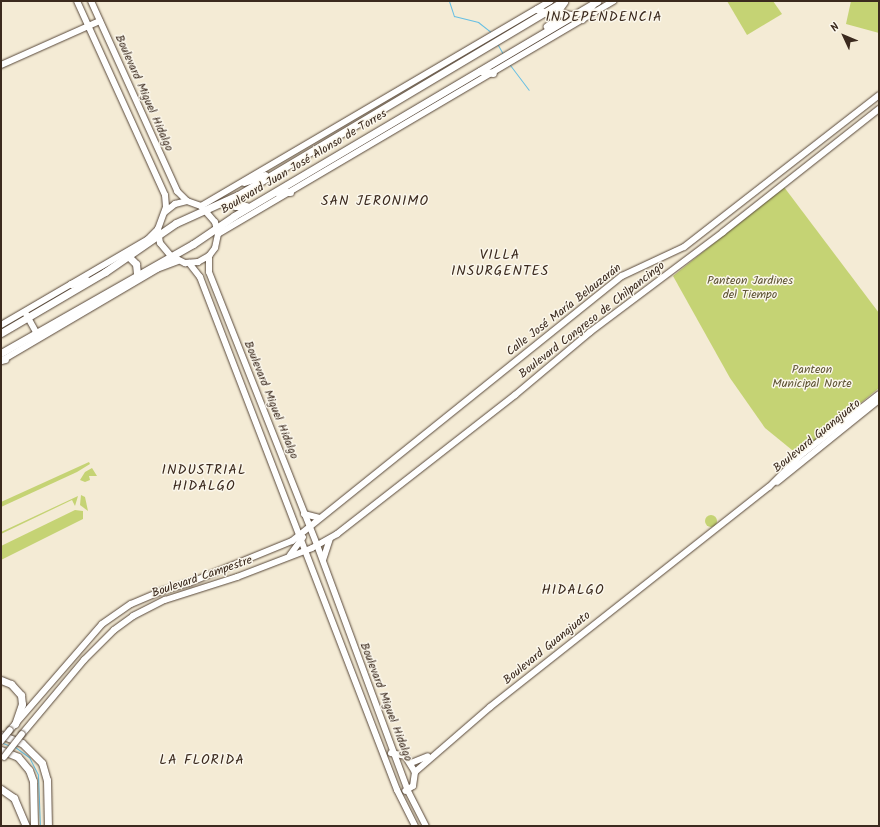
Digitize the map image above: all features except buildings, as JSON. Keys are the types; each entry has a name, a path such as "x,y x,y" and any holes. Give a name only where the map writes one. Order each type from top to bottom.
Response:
{"main road":[{"path":"565,1 559,12 562,15 572,15"},
{"name":"Boulevard Juan José Alonso de Torres","path":"1,333 26,314 95,278 129,257 176,223 203,208 238,195 494,39 515,30 565,1"},
{"path":"582,19 595,2"},
{"name":"Boulevard Juan José Alonso de Torres","path":"2,358 36,333 138,274 218,231 253,204 595,2"},
{"path":"534,38 554,21 550,13 537,9"},
{"path":"515,30 526,16"},
{"path":"480,71 493,73"},
{"path":"244,182 278,170"},
{"path":"273,193 290,192"},
{"path":"238,195 234,201 236,206 253,204"},
{"path":"129,257 136,264 138,274 157,269"},
{"path":"72,284 95,278"},
{"path":"1,680 11,684 20,695 22,704 15,724"},
{"path":"1,735 22,743 42,763 47,780 48,826"},
{"path":"2,756 18,757 29,770 33,781 34,826"},
{"path":"1,789 14,798 26,826"}],"street":[{"name":"Boulevard Miguel Hidalgo","path":"77,1 165,195 165,212 158,229 158,237"},
{"name":"Boulevard Miguel Hidalgo","path":"91,1 177,191 187,201"},
{"path":"203,208 244,182 494,39 550,1"},
{"name":"Boulevard Juan José Alonso de Torres","path":"218,231 290,192 614,1"},
{"path":"1,65 100,21"},
{"name":"Calle José María Belauzarán","path":"301,536 320,518 617,280 630,271 667,257 684,247 879,94"},
{"name":"Boulevard Congreso de Chilpancingo","path":"306,550 330,538 515,395 590,332 723,232 879,109"},
{"path":"165,212 176,204 187,201 203,208 218,231"},
{"name":"Boulevard Juan José Alonso de Torres","path":"1,325 26,314 72,284 148,239 158,229"},
{"name":"Boulevard Miguel Hidalgo","path":"218,231 215,248 209,256 209,272 317,545 408,791 426,826"},
{"path":"158,237 171,256 178,260 188,263 209,256"},
{"name":"Boulevard Juan José Alonso de Torres","path":"2,358 39,340 157,269 178,260"},
{"name":"Boulevard Miguel Hidalgo","path":"188,263 200,277 301,536 399,794 415,826"},
{"path":"26,314 39,340"},
{"name":"Boulevard Guanajuato","path":"408,791 413,786 415,772 434,753 769,487 794,464 879,394"},
{"name":"Boulevard Guanajuato","path":"794,464 879,400"},
{"path":"304,514 320,518"},
{"path":"288,557 301,536"},
{"name":"Boulevard Campestre","path":"1,741 92,635 131,604 275,550 301,536"},
{"path":"323,562 325,549 330,538"},
{"name":"Boulevard Campestre","path":"2,756 84,660 114,630 133,616 165,600 210,587 306,550"},
{"path":"408,791 401,789 386,759 394,752 405,756 411,763 415,772"},
{"name":"Boulevard Guanajuato","path":"411,763 434,753"}],"green space":[{"path":"727,1 773,1 782,14 747,35"},
{"path":"851,1 879,1 879,33 846,24"},
{"path":"784,187 879,313 879,388 801,452 792,450 765,428 730,378 673,276"},
{"path":"89,462 90,464 77,472 1,507 1,502"},
{"path":"92,468 97,476 89,476 90,480 85,482 80,480 85,472"},
{"path":"81,495 85,497 88,511 80,505"},
{"path":"78,496 75,506 72,500 1,534 1,532"},
{"path":"75,510 83,511 83,519 1,560 1,546"},
{"path":"711,515 715,517 717,521 715,525 711,527 707,525 705,521 707,517"}],"waterway":[{"path":"449,1 454,16 478,22 492,33"},
{"path":"498,45 503,54"},
{"path":"510,65 529,90"},
{"path":"3,743 10,746"},
{"path":"15,747 29,757 38,775 40,826"}],"district":[{"name":"INDEPENDENCIA","path":"604,17"},
{"name":"SAN JERONIMO","path":"375,201"},
{"name":"VILLA INSURGENTES","path":"500,264"},
{"name":"INDUSTRIAL HIDALGO","path":"204,478"},
{"name":"HIDALGO","path":"573,590"},
{"name":"LA FLORIDA","path":"202,760"}],"park label":[{"name":"Panteon Jardines del Tiempo","path":"750,288"},
{"name":"Panteon Municipal Norte","path":"812,377"}]}
